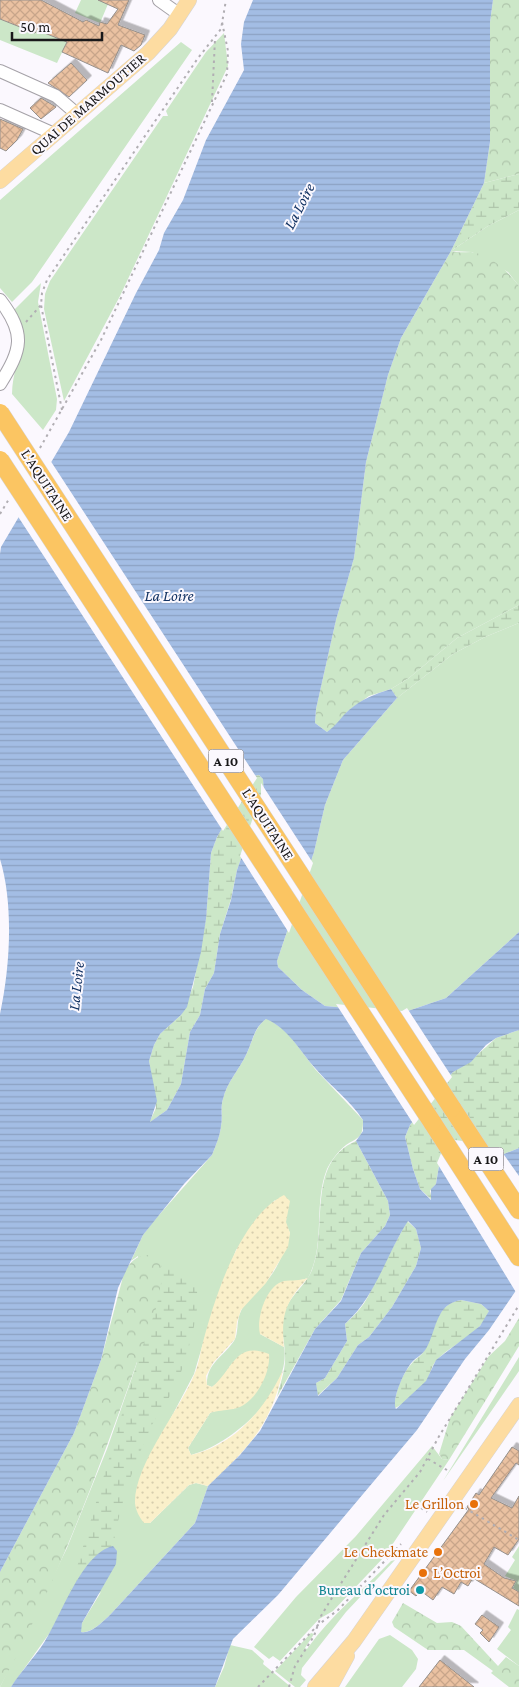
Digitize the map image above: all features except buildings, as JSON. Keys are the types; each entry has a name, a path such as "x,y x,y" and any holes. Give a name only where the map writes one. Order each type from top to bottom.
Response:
{"highway":[{"name":"L'AQUITAINE","path":"0,414 519,1210"},
{"name":"L'AQUITAINE","path":"0,460 519,1257"}],"main road":[{"name":"QUAI DE MARMOUTIER","path":"0,181 148,53 180,15 189,0"},
{"path":"315,1687 354,1641 519,1405"},
{"path":"330,1687 354,1641"}],"street":[{"path":"160,0 180,15"},
{"path":"0,71 56,96 77,114"},
{"path":"0,110 54,134"},
{"path":"0,300 14,318 18,331 14,358 0,384"}],"path":[{"path":"222,22 228,51 229,68 134,273 62,410 41,304 42,294 48,280 198,58 215,39 222,22 226,0"},
{"path":"212,104 215,39"},
{"path":"18,331 41,304"},
{"path":"289,1687 295,1666 314,1636 326,1608 384,1515 428,1459 438,1438 519,1305"},
{"path":"428,1459 447,1470"},
{"path":"464,1508 519,1540"},
{"path":"258,1687 318,1625 338,1610 400,1544"}],"green space":[{"path":"81,0 100,0 108,4 100,23 75,13"},
{"path":"493,0 519,0 519,174 484,183 490,142 490,22"},
{"path":"0,19 35,33 37,30 67,42 57,63 0,40"},
{"path":"224,33 228,66 120,296 64,401 44,309 45,294 50,281 163,116 168,116 166,111 206,52"},
{"path":"181,42 192,50 32,282 12,302 0,288 0,200"},
{"path":"519,174 519,210 488,226 451,251 484,183"},
{"path":"519,210 519,286 508,272 472,252 451,251 488,226"},
{"path":"451,251 471,252 485,256 504,269 519,286 519,605 457,638 409,678 391,689 369,696 348,711 336,726 327,732 315,723 316,709 336,620 354,558 366,462 388,375 401,338"},
{"path":"41,283 38,302 57,399 56,410 43,430 12,394 21,341 19,320 14,310"},
{"path":"519,605 519,623 485,637 453,654 397,698 391,689 409,678 457,638"},
{"path":"519,623 519,932 446,998 402,1013 325,1006 302,990 278,967 277,961 314,852 325,805 343,760 397,698 453,654 485,637"},
{"path":"259,775 263,779 264,794 237,870 231,899 220,934 214,973 205,989 200,1015 190,1032 181,1084 167,1110 149,1123 156,1108 149,1061 160,1034 181,1015 193,987 206,919 211,853 217,837 253,776"},
{"path":"267,1018 287,1032 315,1069 363,1120 361,1134 340,1150 327,1169 321,1196 317,1252 308,1278 298,1281 284,1281 260,1334 284,1347 284,1364 278,1381 269,1398 256,1414 240,1428 224,1440 191,1455 188,1448 210,1413 221,1409 234,1409 230,1366 221,1380 212,1387 207,1385 207,1378 212,1366 234,1341 238,1318 243,1307 271,1276 283,1252 290,1233 275,1200 257,1220 236,1250 209,1323 194,1374 143,1471 135,1503 150,1523 189,1485 196,1483 208,1486 195,1523 99,1625 92,1630 80,1632 82,1623 101,1592 51,1631 11,1687 0,1687 67,1548 107,1449 137,1363 138,1256 131,1261 143,1235 152,1223 212,1155 218,1140 222,1119 222,1102 225,1093 246,1055 256,1031"},
{"path":"519,1030 519,1148 504,1154 439,1166 436,1184 430,1191 432,1200 420,1189 413,1169 405,1137 410,1125 453,1072 476,1056 496,1038"},
{"path":"356,1141 388,1201 390,1215 385,1226 361,1253 341,1300 315,1329 277,1397 285,1361 284,1315 289,1302 312,1270 317,1253 324,1180 330,1165 340,1151"},
{"path":"407,1221 416,1229 421,1248 416,1266 392,1307 369,1337 358,1345 337,1378 317,1396 316,1383 325,1378 347,1341 345,1324 365,1302"},
{"path":"149,1255 160,1261 163,1273 159,1299 150,1329 57,1570 0,1687 0,1572 74,1433 101,1360 124,1273 134,1260"},
{"path":"157,1258 186,1276 195,1286 198,1300 192,1336 178,1381 151,1427 138,1456 123,1501 113,1546 94,1558 70,1591 137,1363 156,1309 162,1278 161,1263"},
{"path":"461,1300 481,1304 489,1311 485,1320 472,1333 436,1361 426,1382 415,1393 394,1408 402,1377 424,1351 441,1313 452,1303"},
{"path":"519,1318 519,1346 449,1460 442,1459 439,1454 450,1418 488,1357 505,1341"},
{"path":"519,1357 519,1371 443,1481"},
{"path":"432,1446 442,1459 449,1460 384,1557 333,1611 319,1619 280,1661 273,1656 269,1659 254,1647 296,1597 356,1536"},
{"path":"519,1546 519,1595 513,1588 516,1581 505,1576 515,1560 512,1557"},
{"path":"395,1560 346,1612 302,1668 301,1675 306,1680 300,1687 295,1687 275,1671 311,1633 314,1634 305,1648 307,1649 336,1614 391,1561"},
{"path":"403,1603 437,1623 452,1622 461,1626 498,1666 506,1657 519,1666 519,1687 509,1687 491,1673 493,1671 464,1650 428,1650 394,1627 392,1622"},
{"path":"517,1609 519,1610 519,1666 497,1649 511,1630 508,1627"},
{"path":"390,1635 412,1650 418,1659 416,1669 402,1687 345,1687 379,1639"},
{"path":"230,1645 252,1650 264,1661 263,1664 291,1687 215,1687 224,1667"}],"sand":[{"path":"284,1195 290,1201 286,1222 290,1233 288,1247 266,1283 241,1310 235,1339 213,1363 206,1376 207,1385 212,1387 236,1359 249,1351 269,1354 267,1371 260,1388 248,1402 241,1407 210,1413 188,1448 191,1455 221,1443 247,1423 267,1398 283,1370 272,1406 256,1435 235,1460 208,1486 196,1483 189,1485 150,1523 144,1523 135,1505 137,1487 142,1471 194,1375 222,1282 242,1239 254,1221 268,1206"},
{"path":"308,1278 294,1294 286,1310 283,1326 284,1347 260,1334 261,1312 272,1289 284,1281"}],"water":[{"name":"La Loire","path":"253,0 493,0 490,22 490,142 484,183 451,251 401,338 388,375 366,462 354,558 336,620 316,709 315,723 327,732 349,710 369,697 391,689 397,698 343,760 325,805 314,852 277,961 278,967 302,990 325,1006 402,1013 446,998 519,932 519,1030 496,1038 486,1045 471,1062 453,1072 410,1125 405,1137 420,1189 431,1200 431,1189 436,1184 439,1166 504,1154 519,1148 519,1286 489,1330 465,1359 417,1430 278,1595 233,1639 215,1687 11,1687 45,1641 82,1573 102,1551 113,1546 117,1551 116,1564 82,1623 81,1632 92,1630 109,1616 195,1523 208,1486 240,1455 260,1431 315,1329 341,1301 361,1253 385,1226 390,1215 388,1201 356,1141 363,1131 363,1120 315,1068 293,1040 281,1028 266,1019 256,1031 246,1055 225,1093 222,1102 222,1119 218,1140 212,1155 184,1184 143,1235 118,1288 101,1360 74,1433 0,1572 0,1014 6,977 9,936 7,896 0,859 1,547 69,432 136,293 159,250 164,233 183,200 206,140 244,70 241,44 244,22","holes":["259,775 263,779 264,794 237,870 231,900 220,934 214,973 205,989 200,1015 190,1032 181,1084 167,1110 150,1122 157,1101 149,1061 160,1034 187,1007 201,952 206,919 211,853 217,837 253,776","408,1221 416,1229 421,1248 416,1266 392,1307 369,1337 358,1345 337,1378 318,1396 316,1383 325,1378 347,1341 345,1324 356,1313 373,1288","461,1300 481,1304 489,1311 480,1326 436,1360 426,1381 396,1409 395,1399 397,1392 410,1364 426,1349 438,1318 447,1306"]}],"pier":[{"path":"50,460 257,778 223,831 17,515"},
{"path":"261,783 313,863 289,933 240,856 261,794"},
{"path":"336,1004 402,1011 407,1008 452,1077 414,1125"},
{"path":"455,1140 470,1142 483,1149 502,1152 519,1176 519,1290 517,1294 437,1163 442,1151"}],"place":[{"name":"Le Grillon","path":"474,1504"},
{"name":"Le Checkmate","path":"438,1552"},
{"name":"L’Octroi","path":"423,1573"},
{"name":"Bureau d’octroi","path":"420,1590"}]}
